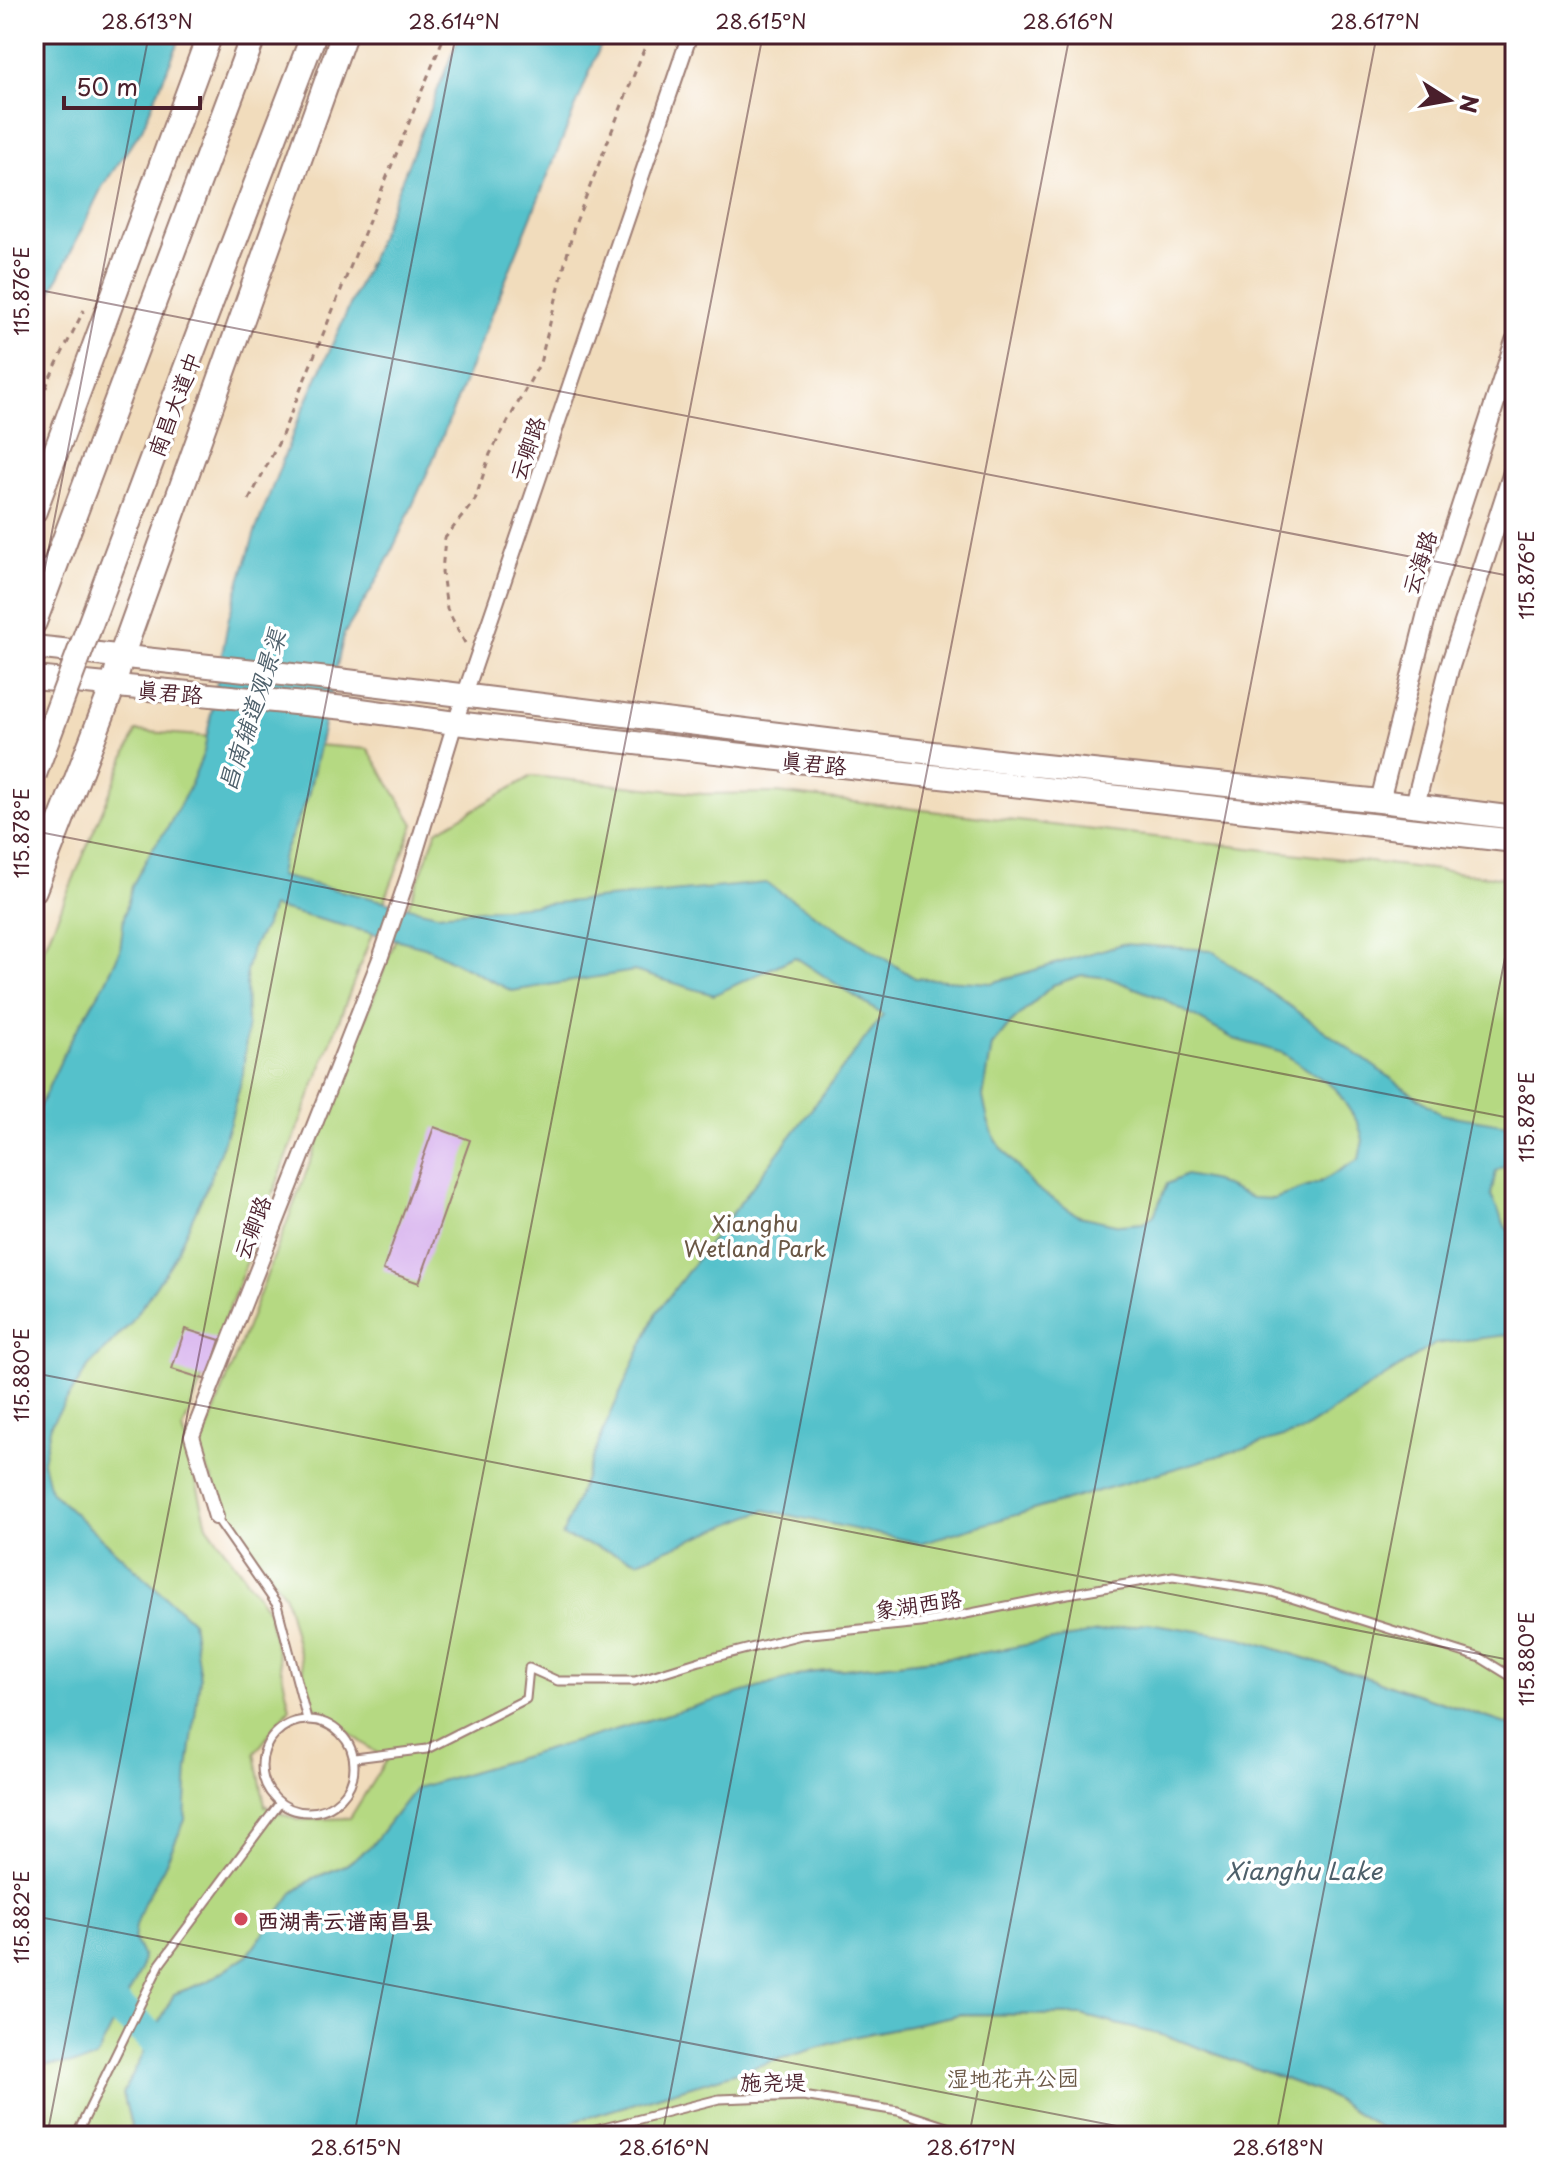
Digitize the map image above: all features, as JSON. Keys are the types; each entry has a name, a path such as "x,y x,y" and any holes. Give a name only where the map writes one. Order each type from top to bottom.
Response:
{"highway":[{"path":"34,511 210,34"},
{"path":"34,622 254,34"},
{"name":"南昌大道中","path":"34,774 314,34"},
{"path":"34,890 113,686 344,34"}],"main road":[{"name":"真君路","path":"34,647 347,681 990,760 1515,818"},
{"name":"真君路","path":"34,678 346,708 455,723 1515,841"}],"street":[{"name":"云卿路","path":"216,1517 192,1436 381,956 455,723 690,34"},
{"name":"云海路","path":"1380,801 1429,605 1515,341"},
{"path":"1415,805 1449,669 1515,466"}],"lane":[{"path":"216,1517 277,1605 307,1719"},
{"name":"象湖西路","path":"355,1758 427,1749 526,1699 529,1668 558,1681 635,1681 801,1635 921,1623 1173,1576 1272,1592 1481,1658 1515,1679"},
{"path":"307,1719 329,1724 346,1738 355,1758 353,1781 342,1800 322,1812 300,1813 279,1804 265,1786 261,1763 268,1741 285,1725 307,1719"},
{"path":"76,2136 160,1964 279,1804"},
{"name":"施尧堤","path":"572,2136 719,2099 803,2096 898,2111 974,2136"}],"path":[{"path":"249,500 280,440 445,34"},
{"path":"476,664 447,609 442,572 445,538 475,500 490,454 540,363 574,227 650,34"}],"green space":[{"name":"Xianghu Wetland Park","path":"136,731 368,749 414,824 183,1429 207,1525 267,1608 290,1708 255,1753 265,1806 297,1820 350,1818 386,1760 312,1705 285,1596 230,1519 199,1452 437,831 532,776 703,794 777,793 1515,879 1515,1727 1242,1638 970,1655 809,1673 416,1788 371,1846 346,1865 314,1878 294,1893 248,1955 206,1982 174,1994 123,2093 131,2125 127,2136 34,2136 34,2077 45,2065 78,2063 34,2053 34,972"},
{"name":"湿地花卉公园","path":"961,2014 1081,2015 1173,2038 1325,2094 1394,2136 526,2136 853,2037"}],"water":[{"path":"34,34 182,34 142,129 102,187 53,289 34,343"},
{"name":"昌南辅道观景渠","path":"460,34 605,34 432,462 390,555 344,634 308,796 282,858 279,876 437,914 766,883 915,978 991,983 1122,944 1211,950 1441,1114 1515,1126 1515,1159 1496,1171 1491,1195 1506,1228 1515,1234 1515,1338 1507,1335 1435,1344 1300,1432 920,1543 765,1510 638,1561 562,1536 608,1420 657,1312 883,1015 795,957 714,995 634,971 512,991 425,947 272,907 252,948 246,972 247,1029 243,1074 209,1182 172,1262 130,1324 89,1366 51,1424 43,1461 50,1491 192,1621 200,1678 185,1820 136,1926 134,1939 143,1957 141,1970 96,2058 82,2063 45,2065 34,2077 34,1118 70,1041 105,983 120,951 132,886 167,829 204,752 229,617 255,532 297,423 367,267","holes":["1082,975 1109,978 1163,999 1234,1039 1283,1053 1335,1088 1358,1123 1363,1140 1359,1159 1318,1183 1274,1199 1252,1198 1214,1181 1186,1175 1167,1184 1154,1215 1143,1223 1120,1225 1079,1216 1034,1187 996,1141 988,1121 983,1097 992,1046 1010,1024 1053,985"]},
{"name":"Xianghu Lake","path":"1148,1623 1242,1638 1515,1727 1515,2136 1394,2136 1325,2094 1173,2038 1081,2015 961,2014 853,2037 526,2136 127,2136 131,2125 123,2093 174,1994 206,1982 248,1955 293,1893 314,1878 346,1865 371,1846 416,1788 809,1673 970,1655"}],"building":[{"path":"434,1127 470,1140 419,1283 383,1270"},
{"path":"185,1329 220,1340 207,1380 172,1369"}],"waterway":[{"path":"34,1937 152,2037"}],"place":[{"name":"西湖青云谱南昌县","path":"241,1919"}]}
